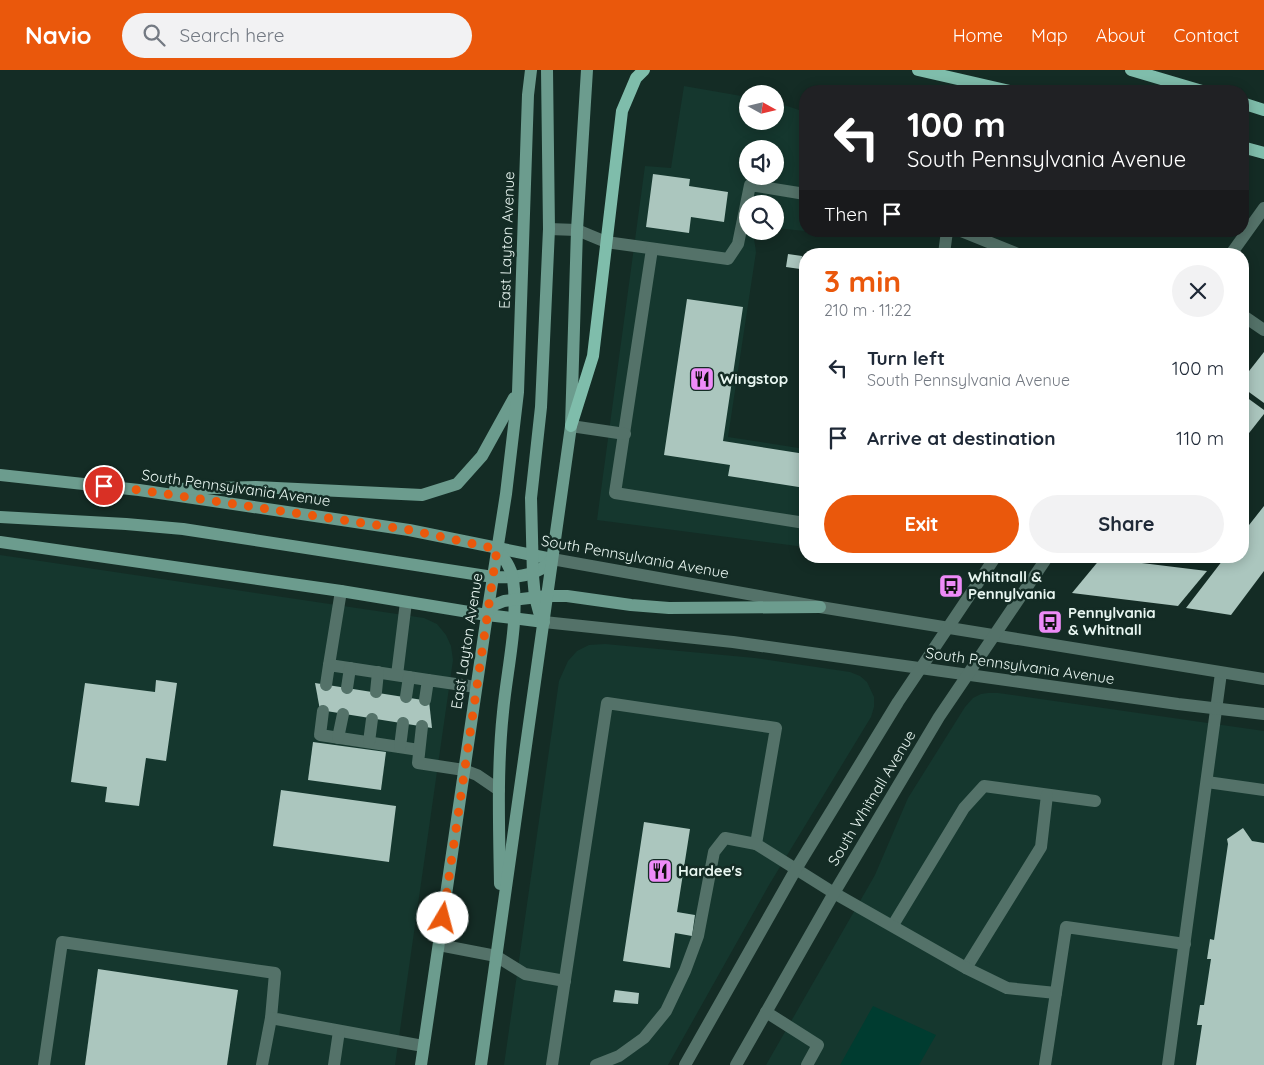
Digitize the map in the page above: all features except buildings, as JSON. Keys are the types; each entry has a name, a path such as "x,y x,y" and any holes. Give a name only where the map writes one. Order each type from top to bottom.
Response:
{"main road":[{"name":"East Layton Avenue","path":"420,1065 486,615 506,494 518,392 528,95 531,70"},
{"path":"481,1065 544,622 541,596 532,573 531,498 541,407 549,230 547,70"},
{"path":"541,596 552,559 571,426 577,230 587,70"},
{"path":"571,426 593,356 622,111 636,78 644,70"},
{"path":"918,70 984,85"},
{"path":"1131,70 1182,85"},
{"path":"1249,105 1264,110"},
{"path":"1249,149 1264,153"},
{"path":"139,490 256,487 422,495 457,484 482,456 518,392"},
{"name":"South Pennsylvania Avenue","path":"0,475 139,490 410,530 552,559"},
{"path":"0,517 126,524 183,530 492,578 532,573 547,566 552,559"},
{"name":"South Pennsylvania Avenue","path":"0,542 341,591 486,615 544,622"},
{"path":"497,549 508,565 512,577 514,600 514,618 503,713 499,790 500,927"},
{"path":"486,615 494,605 504,601 541,596 567,596 630,605 669,608 820,607"}],"street":[{"path":"549,230 577,230 606,242 728,259 738,244 750,185 799,193"},
{"path":"1249,228 1264,208"},
{"path":"976,237 1003,248"},
{"path":"1235,248 1243,237"},
{"path":"652,248 616,493 799,522"},
{"path":"1249,320 1264,330"},
{"path":"571,426 625,434"},
{"name":"South Pennsylvania Avenue","path":"552,559 820,607 1264,679"},
{"name":"South Whitnall Avenue","path":"685,1065 796,870 898,702 991,563"},
{"name":"South Whitnall Avenue","path":"736,1065 834,893 939,717 1043,563"},
{"path":"326,684 341,591"},
{"path":"406,602 402,676 406,697"},
{"name":"South Pennsylvania Avenue","path":"544,622 733,642 1264,714"},
{"path":"329,665 476,688"},
{"path":"347,688 350,668"},
{"path":"376,692 378,672"},
{"path":"1168,1065 1221,673"},
{"path":"425,700 428,680"},
{"path":"552,1065 607,703 776,728 756,844"},
{"path":"323,711 320,735 419,750"},
{"path":"338,738 343,714"},
{"path":"369,742 372,719"},
{"path":"400,747 403,723"},
{"path":"422,726 418,763 464,770 477,775 499,790"},
{"path":"1207,782 1264,790"},
{"path":"893,925 964,808 984,786 1095,801"},
{"path":"966,968 1041,847 1047,795"},
{"path":"596,1065 619,1056 644,1038 666,1010 685,971 698,936 714,852 725,838 756,844 834,893 966,968 1007,988 1056,993"},
{"path":"1044,1065 1066,927 1185,944"},
{"path":"44,1065 62,942 276,972 271,1018 262,1065"},
{"path":"439,945 496,956 526,974 565,981"},
{"path":"766,1012 818,1045 807,1065"},
{"path":"271,1018 423,1046"},
{"path":"334,1065 339,1031"}],"shaded area":[{"path":"684,86 739,96 739,130 784,130 784,105 799,110 799,230 784,229 784,195 739,195 739,240 754,240 756,252 728,437 799,448 799,546 597,520 645,166 671,168"},
{"path":"0,555 424,618 437,624 446,635 451,646 453,660 395,1065 0,1065"},
{"path":"605,644 755,658 850,672 860,676 867,682 874,697 874,707 871,717 769,885 668,1065 504,1065 559,681 568,661 577,651 589,645"},
{"path":"988,693 1264,731 1264,1065 766,1065 875,875 908,798 965,707 973,698"},
{"path":"873,1006 936,1035 919,1065 840,1065"}],"place":[{"name":"Wingstop","path":"702,379"},
{"name":"Whitnall & Pennylvania","path":"951,586"},
{"name":"Pennylvania & Whitnall","path":"1050,622"},
{"name":"Hardee's","path":"660,871"}],"route":[{"path":"104,486 410,530 497,549 443,918"}]}
